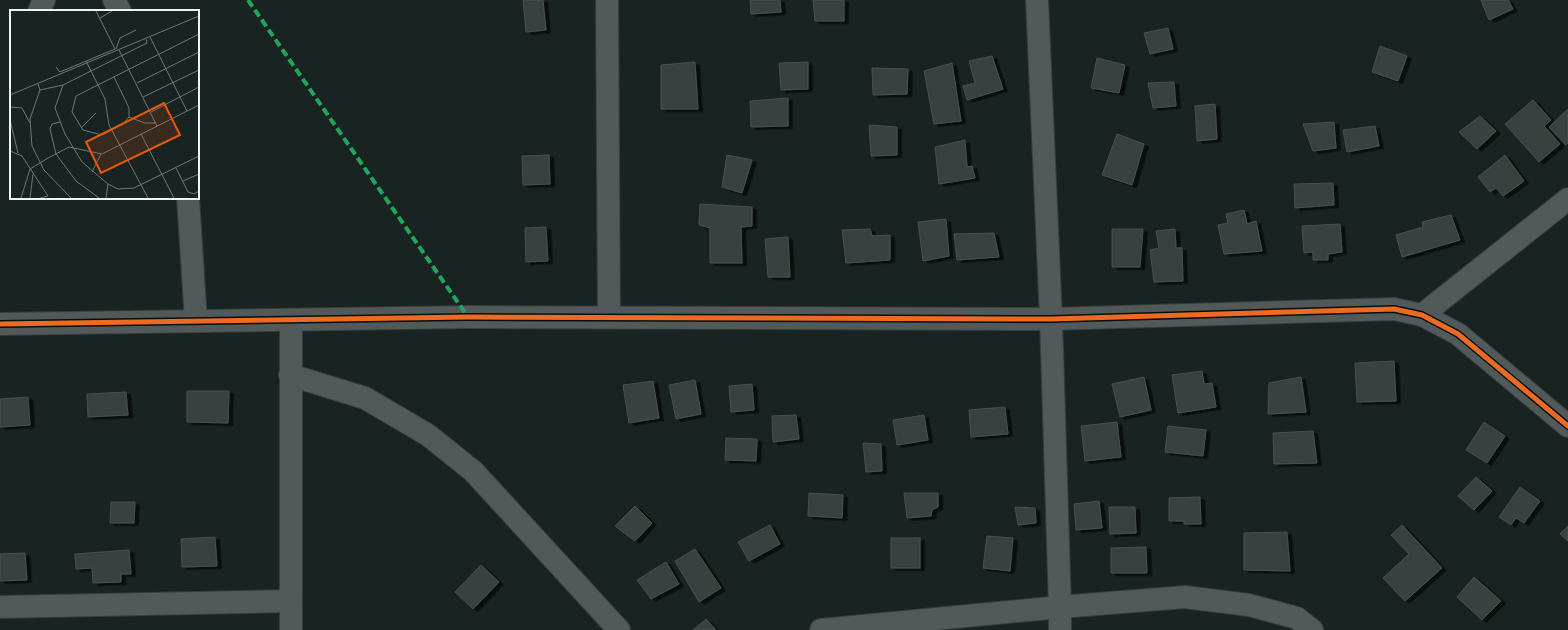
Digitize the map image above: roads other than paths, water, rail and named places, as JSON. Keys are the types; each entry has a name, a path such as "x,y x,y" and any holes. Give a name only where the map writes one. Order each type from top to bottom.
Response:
{"street":[{"path":"39,10 44,0"},
{"path":"114,0 119,10"},
{"path":"607,0 610,317"},
{"path":"1037,0 1051,318 1060,630"},
{"path":"188,199 196,321"},
{"path":"1422,315 1568,199"},
{"path":"0,324 468,317 1051,318 1394,309 1422,315 1458,334 1568,426"},
{"path":"290,320 291,630"},
{"path":"290,375 365,398 428,435 473,471 619,630"},
{"path":"821,630 1060,607 1185,597 1249,605 1297,618 1312,630"},
{"path":"0,607 291,601"}]}
